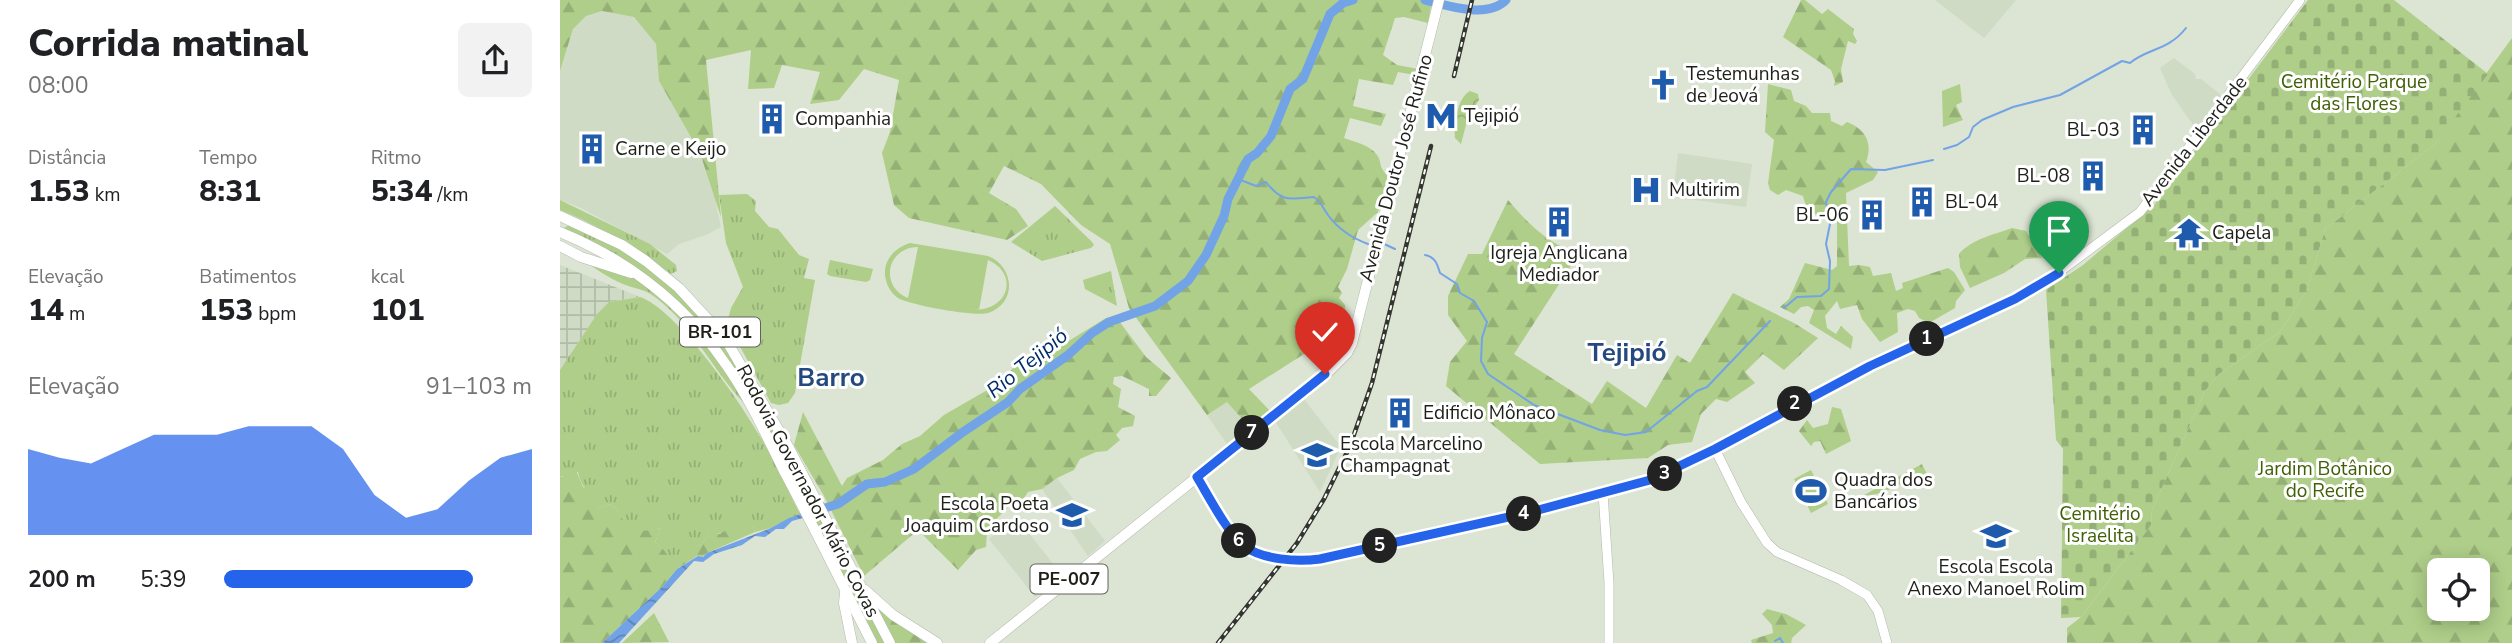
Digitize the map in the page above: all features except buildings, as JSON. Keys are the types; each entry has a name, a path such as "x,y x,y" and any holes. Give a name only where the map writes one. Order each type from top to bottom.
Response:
{"main road":[{"name":"Avenida Liberdade","path":"1197,477 1236,536 1251,550 1295,560 1315,560 1524,514 1603,494 1671,471 1859,371 2015,299 2059,273 2116,231 2151,199 2300,0"},
{"name":"Avenida Doutor José Rufino","path":"990,643 1325,374 1347,353 1439,1"},
{"name":"Rodovia Governador Mário Covas","path":"560,216 622,245 646,261 679,288 718,329 750,378 890,643"},
{"path":"560,230 564,224 579,223"},
{"name":"Rodovia Governador Mário Covas","path":"560,230 601,250 638,273 677,306 720,356 749,403 872,643"},
{"path":"560,246 582,257 638,273"},
{"path":"1715,449 1741,502 1767,543 1777,552 1840,580 1867,596 1878,611 1888,643"},
{"path":"1603,494 1609,583 1609,643"},
{"path":"856,579 884,608 937,643"},
{"path":"845,593 844,603 852,643"}],"shaded area":[{"path":"1935,0 2016,0 1984,38"},
{"name":"Carne e Keijo","path":"602,11 634,17 656,44 659,81 700,153 716,193 721,227 679,244 667,254 579,207 560,200 560,71 573,29 586,16"},
{"path":"2174,58 2195,74 2196,79 2201,79 2221,95 2196,129 2172,95 2160,68"},
{"path":"1678,153 1752,164 1746,207 1673,197"},
{"path":"560,265 640,297 609,302 597,314 560,370"},
{"name":"Escola Marcelino Champagnat","path":"1303,398 1341,447 1320,492 1275,421"},
{"path":"1227,402 1251,429 1229,447 1207,415"},
{"name":"Escola Poeta Joaquim Cardoso","path":"1057,478 1105,541 1088,556 1042,489"},
{"path":"1016,517 1062,575 1035,597 989,539"}],"green space":[{"path":"560,0 1423,0 1431,6 1428,23 1404,17 1395,18 1383,55 1397,65 1418,69 1415,75 1398,72 1393,85 1359,79 1353,106 1386,114 1381,126 1350,118 1344,138 1362,144 1374,152 1388,176 1378,212 1358,230 1347,269 1338,287 1342,293 1339,298 1345,305 1347,334 1315,314 1305,335 1315,347 1249,389 1271,412 1251,429 1227,402 1207,415 1129,308 1110,244 1081,225 1041,184 1004,166 989,193 1016,209 1028,226 1007,240 909,218 894,205 882,153 890,132 899,80 864,69 839,100 810,104 820,72 782,65 774,88 748,89 751,50 706,60 721,217 700,153 659,81 656,44 634,17 602,11 586,16 573,29 560,71"},
{"path":"1801,0 1805,0 1822,14 1828,9 1854,29 1853,34 1857,41 1855,44 1848,41 1841,69 1843,82 1834,86 1831,70 1783,37"},
{"name":"Cemitério Parque das Flores","path":"2308,0 2394,0 2488,74 2434,145 2325,229 2307,290 2280,332 2219,374 2205,391 2152,510 2151,525 2081,617 2061,618 2063,449 2056,440 2046,290 2083,265 2154,205"},
{"name":"Jardim Botânico do Recife","path":"2512,38 2512,643 2067,643 2067,628 2081,617 2151,525 2152,510 2205,391 2219,374 2280,332 2307,290 2325,229 2434,145"},
{"path":"1768,84 1791,90 1794,101 1806,106 1812,113 1830,113 1831,121 1842,126 1847,122 1854,125 1866,138 1869,149 1866,162 1878,172 1873,180 1846,193 1849,266 1870,267 1873,276 1891,273 1896,291 1903,288 1902,283 1948,268 1954,272 1965,290 1956,301 1955,308 1929,323 1919,318 1915,311 1908,309 1897,313 1898,332 1880,342 1862,319 1857,305 1840,309 1837,301 1825,316 1827,328 1836,334 1841,326 1853,337 1851,349 1809,323 1814,310 1808,306 1801,307 1794,314 1780,307 1789,299 1805,263 1832,270 1837,266 1837,206 1829,213 1815,214 1806,206 1803,196 1786,190 1778,195 1770,190 1768,183 1774,140 1765,132"},
{"path":"1960,84 1962,102 1956,105 1963,120 1943,127 1942,91"},
{"path":"1470,91 1478,94 1479,100 1468,117 1461,144 1455,138 1456,119 1462,99"},
{"path":"747,194 756,201 755,211 769,227 778,229 799,255 809,259 804,278 815,280 795,393 788,403 779,405 771,403 727,323 731,308 743,287 726,243 719,195"},
{"path":"560,200 650,244 676,265 677,271 671,274 604,231 560,210"},
{"path":"1508,200 1540,232 1578,255 1514,354 1592,404 1607,381 1646,408 1677,355 1690,363 1733,293 1818,338 1784,370 1763,354 1745,372 1755,383 1727,402 1716,399 1701,414 1692,442 1668,445 1648,458 1540,464 1446,386 1450,362 1467,341 1448,315 1448,296 1468,254 1482,254"},
{"path":"1055,206 1092,242 1094,245 1091,248 1042,261 1011,242"},
{"path":"569,225 627,253 678,291 732,352 889,643 873,643 816,522 745,394 683,310 561,230"},
{"path":"2012,228 2026,231 2042,258 2025,259 2004,273 1970,288 1960,267 1959,254 1976,241"},
{"path":"910,243 988,256 997,261 1009,284 1004,301 998,308 981,314 943,310 898,298 887,285 885,269 895,251","holes":["918,247 908,298 899,292 890,277 893,260 907,249","988,260 998,266 1007,284 1000,300 992,306 979,309"]},
{"path":"581,259 627,271 664,298 721,362 746,405 689,331 664,304 649,293 617,282"},
{"path":"830,260 873,269 870,280 866,282 830,276 827,274"},
{"path":"1111,271 1117,306 1085,289 1083,280"},
{"path":"640,297 655,305 688,336 721,378 764,443 800,514 771,528 755,532 753,526 708,535 702,544 670,560 655,542 661,528 631,534 615,507 610,504 599,508 578,472 560,477 560,370 597,314 609,302"},
{"path":"1116,317 1146,357 1171,378 1156,396 1149,396 1149,389 1122,376 1114,377 1113,384 1121,389 1118,407 1135,416 1133,426 1122,428 1116,435 1120,440 1107,451 1096,452 1080,459 1074,470 1042,489 1028,492 1022,501 1009,506 987,529 986,547 976,550 958,570 918,530 864,576 824,496 794,445 803,412 842,486 847,478 883,460 902,444 920,436 944,415 1003,381 1013,368 1059,347 1106,318"},
{"path":"1832,407 1841,409 1851,441 1826,454 1820,441 1811,446 1799,431 1807,420 1813,428 1828,424"},
{"path":"1922,464 1929,478 1913,480 1881,493 1864,495"},
{"path":"565,466 575,468 583,487 589,491 599,508 610,504 615,507 631,533 661,528 655,542 670,559 702,544 708,535 713,533 720,534 748,524 753,526 755,532 702,557 697,556 677,569 663,586 602,643 560,643 560,477 563,477"},
{"name":"Quadra dos Bancários","path":"1811,470 1828,504 1811,513 1794,479"},
{"path":"873,602 934,643 893,643"},
{"path":"1767,609 1786,614 1806,625 1792,638 1791,643 1752,643 1751,640 1773,633 1772,625 1762,614"},
{"path":"654,613 669,642 622,643"}],"water":[{"path":"827,505 828,511 792,521 784,529 776,529 765,537 755,536 742,545 714,554 703,562 694,561 619,643 602,643 663,586 677,569 698,556 703,557 789,518"}],"waterway":[{"name":"Rio Tejipió","path":"815,511 838,504 867,484 885,482 914,469 1008,402 1020,389 1068,355 1092,333 1109,322 1155,306 1188,281 1206,255 1224,216 1228,199 1248,159 1257,153 1271,136 1290,89 1303,79 1330,14 1343,3 1353,0"},
{"name":"Rio Tejipió","path":"1425,0 1456,8 1479,10 1498,6 1506,0"},
{"path":"1944,149 1969,137 1973,127 1982,120 2013,107 2060,95 2122,61 2130,63 2165,45 2186,28"},
{"path":"1784,308 1797,297 1821,296 1829,289 1830,261 1826,244 1830,224 1826,202 1851,169 1885,170 1933,160"},
{"path":"1238,179 1256,186 1266,182 1282,197 1314,197 1341,229 1368,244"},
{"path":"1382,243 1395,249"},
{"path":"1425,255 1435,261 1440,273 1457,284 1460,293 1474,301 1487,322 1482,338 1481,361 1488,374 1534,405 1600,430 1625,435 1646,432 1697,391 1707,387 1770,321"},
{"path":"1775,641 1780,638 1783,643"}],"railway":[{"path":"1454,76 1472,0"},
{"path":"1218,643 1297,543 1324,499 1350,446 1372,383 1431,146"}],"place":[{"name":"Testemunhas de Jeová","path":"1663,85"},
{"name":"Tejipió","path":"1441,116"},
{"name":"Companhia","path":"772,119"},
{"name":"BL-03","path":"2143,130"},
{"name":"Carne e Keijo","path":"592,149"},
{"name":"BL-08","path":"2093,176"},
{"name":"Multirim","path":"1646,190"},
{"name":"BL-04","path":"1922,202"},
{"name":"BL-06","path":"1872,215"},
{"name":"Igreja Anglicana Mediador","path":"1559,222"},
{"name":"Capela","path":"2189,233"},
{"name":"Edificio Mônaco","path":"1400,413"},
{"name":"Escola Marcelino Champagnat","path":"1317,455"},
{"name":"Quadra dos Bancários","path":"1811,491"},
{"name":"Escola Poeta Joaquim Cardoso","path":"1072,515"},
{"name":"Escola Escola Anexo Manoel Rolim","path":"1996,536"}],"district":[{"name":"Tejipió","path":"1627,352"},
{"name":"Barro","path":"831,377"}],"route":[{"path":"1325,374 1197,477 1240,541 1255,552 1288,559 1320,559 1527,513 1650,480 1715,449 1870,366 2015,299 2059,273"}],"park label":[{"name":"Cemitério Israelita","path":"2100,525"}]}
